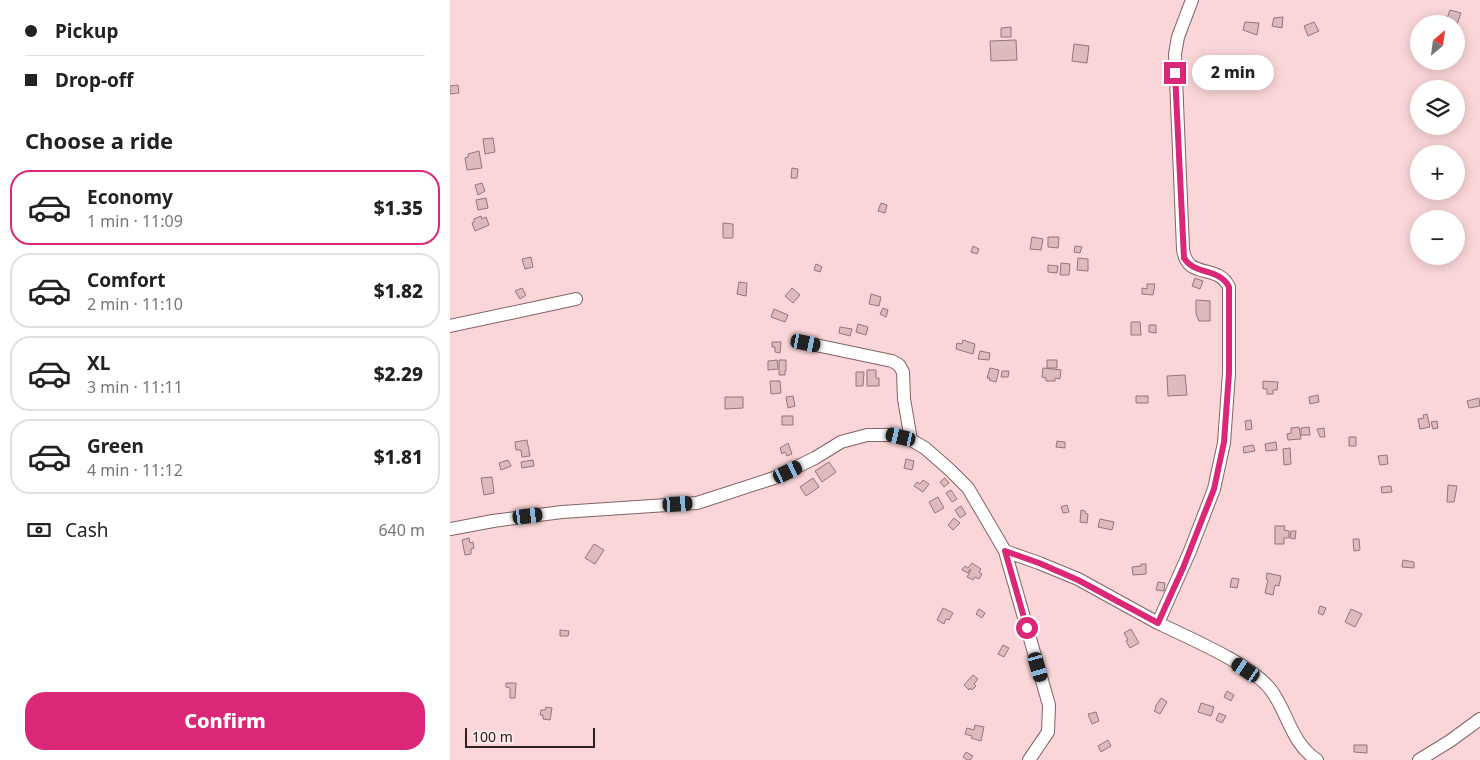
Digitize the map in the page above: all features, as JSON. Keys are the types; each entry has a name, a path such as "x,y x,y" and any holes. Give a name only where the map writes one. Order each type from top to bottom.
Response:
{"street":[{"path":"1158,623 1187,559 1214,489 1224,442 1229,373 1229,287 1220,276 1187,264 1183,249 1175,54 1178,37 1192,0"},
{"path":"450,326 576,299"},
{"path":"806,343 892,361 899,365 903,372 904,399 911,440"},
{"path":"450,529 562,512 697,503 774,478 815,458 841,442 867,435 891,435 911,440 950,470 968,488 1005,551 1049,705 1048,732 1029,760"},
{"path":"1005,551 1078,580 1234,662 1258,678 1270,690 1299,744 1308,755 1316,760"},
{"path":"1418,760 1450,741 1480,719"}],"building":[{"path":"1450,10 1461,13 1460,15 1448,15"},
{"path":"1283,17 1282,28 1272,26 1274,18"},
{"path":"1245,22 1259,23 1257,35 1243,30"},
{"path":"1314,22 1319,31 1308,36 1304,26"},
{"path":"1011,27 1011,37 1001,37 1001,28"},
{"path":"1016,40 1017,60 991,61 990,41"},
{"path":"1074,44 1089,46 1087,63 1072,61"},
{"path":"1207,72 1215,73 1217,83 1209,84"},
{"path":"458,85 459,93 450,94 450,86"},
{"path":"493,138 495,152 485,154 483,139"},
{"path":"479,151 482,168 467,170 465,158 468,157 468,154"},
{"path":"792,168 798,169 797,178 791,178"},
{"path":"482,183 485,191 478,195 475,185"},
{"path":"486,198 488,208 478,210 476,200"},
{"path":"881,203 887,205 885,213 878,211"},
{"path":"481,216 482,219 486,217 489,225 475,231 472,223 474,219"},
{"path":"723,223 733,224 733,238 723,238"},
{"path":"1032,237 1043,239 1041,250 1030,249"},
{"path":"1048,237 1059,237 1058,248 1048,247"},
{"path":"973,246 979,249 977,254 971,252"},
{"path":"1075,246 1082,247 1080,253 1074,252"},
{"path":"531,257 533,267 525,269 522,259"},
{"path":"1078,258 1088,259 1088,271 1077,270"},
{"path":"1061,263 1070,264 1069,275 1060,275"},
{"path":"816,264 822,267 820,272 814,270"},
{"path":"1048,265 1058,266 1057,273 1048,272"},
{"path":"1195,278 1203,281 1200,289 1192,286"},
{"path":"739,282 747,283 746,296 737,294"},
{"path":"1147,284 1155,284 1153,295 1142,294 1142,288 1147,289"},
{"path":"522,288 526,295 520,299 515,291"},
{"path":"792,288 800,295 793,303 785,296"},
{"path":"871,294 881,297 879,306 869,304"},
{"path":"1196,300 1210,301 1210,321 1199,321 1196,314"},
{"path":"883,308 888,310 886,317 880,314"},
{"path":"774,309 788,315 785,322 771,317"},
{"path":"1131,322 1140,322 1141,335 1131,335"},
{"path":"858,324 868,327 866,335 856,332"},
{"path":"1149,325 1156,325 1156,333 1149,332"},
{"path":"840,327 852,329 850,336 839,333"},
{"path":"963,340 975,344 973,354 956,349 957,343 962,344"},
{"path":"772,342 781,342 780,353 775,352"},
{"path":"980,351 990,353 989,360 978,359"},
{"path":"777,360 778,369 768,370 768,361"},
{"path":"779,360 786,360 785,375 779,375"},
{"path":"1047,360 1057,360 1057,368 1047,368"},
{"path":"990,368 999,370 996,382 987,378"},
{"path":"1043,368 1061,370 1060,379 1055,378 1055,381 1046,381 1046,378 1042,377"},
{"path":"867,370 876,370 879,386 867,386"},
{"path":"1002,371 1009,371 1008,377 1001,377"},
{"path":"856,372 864,372 863,386 856,386"},
{"path":"1185,375 1187,395 1168,396 1167,376"},
{"path":"770,381 780,381 781,393 771,394"},
{"path":"1263,381 1278,382 1277,390 1273,390 1273,394 1267,394 1267,389 1263,389"},
{"path":"1318,395 1319,402 1310,404 1309,397"},
{"path":"793,396 795,406 788,408 786,397"},
{"path":"1136,396 1148,396 1148,403 1136,403"},
{"path":"725,397 743,397 743,408 725,409"},
{"path":"1479,398 1480,406 1469,408 1467,401"},
{"path":"1427,414 1430,427 1420,429 1418,419 1424,418 1423,415"},
{"path":"782,416 793,416 793,425 782,425"},
{"path":"1251,420 1252,429 1246,430 1245,421"},
{"path":"1437,421 1438,428 1433,429 1431,422"},
{"path":"1299,427 1301,439 1288,440 1287,434 1291,433 1291,428"},
{"path":"1309,427 1310,435 1301,435 1301,428"},
{"path":"1324,428 1325,437 1320,437 1317,429"},
{"path":"1349,437 1356,437 1356,446 1349,446"},
{"path":"527,440 530,456 522,457 521,450 516,450 515,442"},
{"path":"1057,441 1065,442 1065,448 1056,447"},
{"path":"1276,442 1277,450 1266,451 1265,444"},
{"path":"788,443 792,454 787,456 785,452 782,454 780,448"},
{"path":"1253,445 1255,451 1244,453 1243,447"},
{"path":"1290,448 1291,464 1284,465 1283,449"},
{"path":"1387,455 1388,464 1380,465 1378,456"},
{"path":"906,459 914,461 912,470 904,468"},
{"path":"508,460 511,466 501,470 499,463"},
{"path":"533,460 534,466 522,468 521,462"},
{"path":"829,462 836,472 822,482 815,471"},
{"path":"492,477 494,493 484,495 481,478"},
{"path":"813,478 819,487 806,496 800,487"},
{"path":"945,478 949,483 944,487 940,482"},
{"path":"923,480 929,484 923,492 914,486 917,482 920,484"},
{"path":"1448,485 1457,486 1454,502 1447,502"},
{"path":"1391,486 1392,492 1382,493 1381,487"},
{"path":"951,490 957,499 952,502 946,493"},
{"path":"938,497 944,508 935,513 929,502"},
{"path":"1067,505 1069,512 1063,513 1061,507"},
{"path":"961,506 966,514 960,518 955,510"},
{"path":"1081,510 1088,514 1087,523 1080,522"},
{"path":"954,518 960,523 953,530 948,525"},
{"path":"1100,519 1114,522 1112,530 1098,527"},
{"path":"1275,526 1285,526 1284,530 1289,531 1289,538 1284,538 1284,544 1275,544"},
{"path":"1291,531 1296,531 1295,539 1290,538"},
{"path":"469,538 470,543 473,542 474,548 471,549 471,554 465,555 462,540"},
{"path":"1353,539 1359,539 1360,550 1354,551"},
{"path":"594,544 604,550 595,564 585,558"},
{"path":"1403,560 1414,562 1414,568 1402,567"},
{"path":"972,563 981,569 979,572 982,574 979,579 975,577 973,580 967,577 970,569 968,573 962,570 965,566 968,568"},
{"path":"1141,564 1146,564 1146,574 1133,575 1132,567 1141,566"},
{"path":"1267,573 1281,576 1279,586 1275,585 1273,595 1265,593 1268,580 1266,579"},
{"path":"1232,578 1239,579 1237,588 1230,587"},
{"path":"1158,582 1165,583 1164,591 1156,590"},
{"path":"1320,606 1326,608 1323,615 1318,613"},
{"path":"943,608 953,613 949,620 946,619 944,624 937,620"},
{"path":"979,609 985,613 982,618 976,614"},
{"path":"1351,609 1362,614 1355,627 1345,622"},
{"path":"1131,629 1139,643 1130,648 1124,633"},
{"path":"560,630 569,631 568,636 560,636"},
{"path":"1003,645 1009,648 1004,657 998,654"},
{"path":"973,675 978,679 974,684 976,686 969,690 964,685"},
{"path":"506,683 516,683 515,698 510,698 510,688 506,687"},
{"path":"1227,691 1234,695 1231,701 1224,697"},
{"path":"1161,698 1167,702 1160,714 1154,711"},
{"path":"1201,703 1214,707 1211,716 1198,712"},
{"path":"546,707 552,708 550,720 543,719 543,715 540,715 541,710 545,710"},
{"path":"1096,712 1099,721 1092,724 1088,714"},
{"path":"1219,713 1226,716 1222,723 1216,720"},
{"path":"975,725 984,727 981,741 965,734 967,728 974,730"},
{"path":"1108,740 1111,746 1101,752 1098,746"},
{"path":"1354,745 1367,745 1367,753 1354,752"},
{"path":"966,752 973,756 970,760 963,757"}],"route":[{"path":"1027,628 1005,551 1078,580 1158,623 1176,585 1214,489 1224,442 1229,373 1229,287 1220,276 1192,267 1187,264 1184,258 1175,73"}]}
